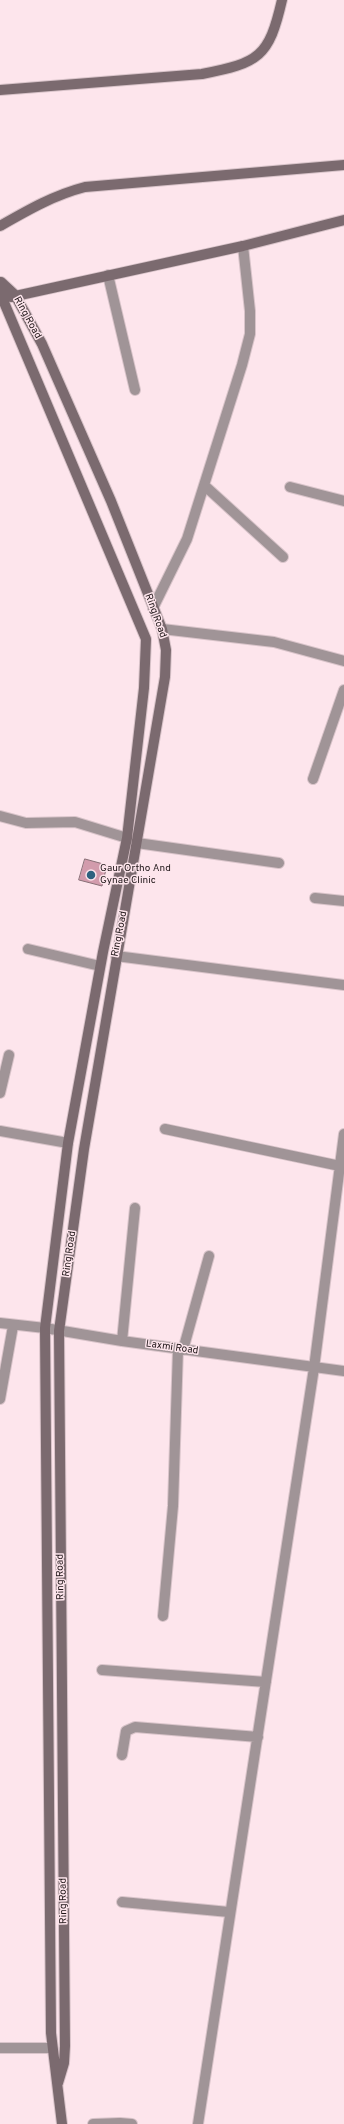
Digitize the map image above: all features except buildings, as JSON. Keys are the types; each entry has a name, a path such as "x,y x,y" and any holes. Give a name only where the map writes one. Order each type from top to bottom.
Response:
{"street":[{"path":"0,90 202,74 222,70 259,56 269,44 277,23 282,0"},
{"path":"0,226 42,202 63,193 85,188 344,165"},
{"path":"2,301 15,295 243,246 344,220"},
{"path":"153,608 187,540 205,486 250,334 250,311 243,246"},
{"path":"108,275 135,390"},
{"name":"Ring Road","path":"2,284 15,295 35,330 67,401 111,501 162,629 166,650 165,677 116,956 84,1150 59,1330 65,2046 64,2063 58,2084"},
{"name":"Ring Road","path":"2,284 2,301 146,639 144,688 127,838 100,966 68,1143 45,1328 52,2048 58,2084 62,2124"},
{"path":"205,486 283,557"},
{"path":"290,487 344,501"},
{"path":"162,629 274,642 344,660"},
{"path":"313,779 344,690"},
{"path":"0,816 26,823 75,822 127,838"},
{"path":"137,843 279,863"},
{"path":"315,898 344,900"},
{"path":"28,949 100,966"},
{"path":"116,956 344,985"},
{"path":"0,1093 9,1055"},
{"path":"165,1129 340,1166"},
{"path":"0,1131 68,1143"},
{"path":"198,2124 229,1912 258,1737 314,1368 344,1134"},
{"path":"122,1341 135,1208"},
{"path":"163,1616 173,1506 181,1349 209,1256"},
{"name":"Laxmi Road","path":"0,1324 45,1328 122,1341 344,1371"},
{"path":"0,1399 13,1326"},
{"path":"102,1670 266,1682"},
{"path":"122,1756 126,1731 135,1727 258,1737"},
{"path":"122,1902 229,1912"},
{"path":"0,2048 52,2048"},
{"path":"93,2124 120,2122 132,2124"}],"place":[{"name":"Gaur Ortho And Gynae Clinic","path":"91,875"}]}
